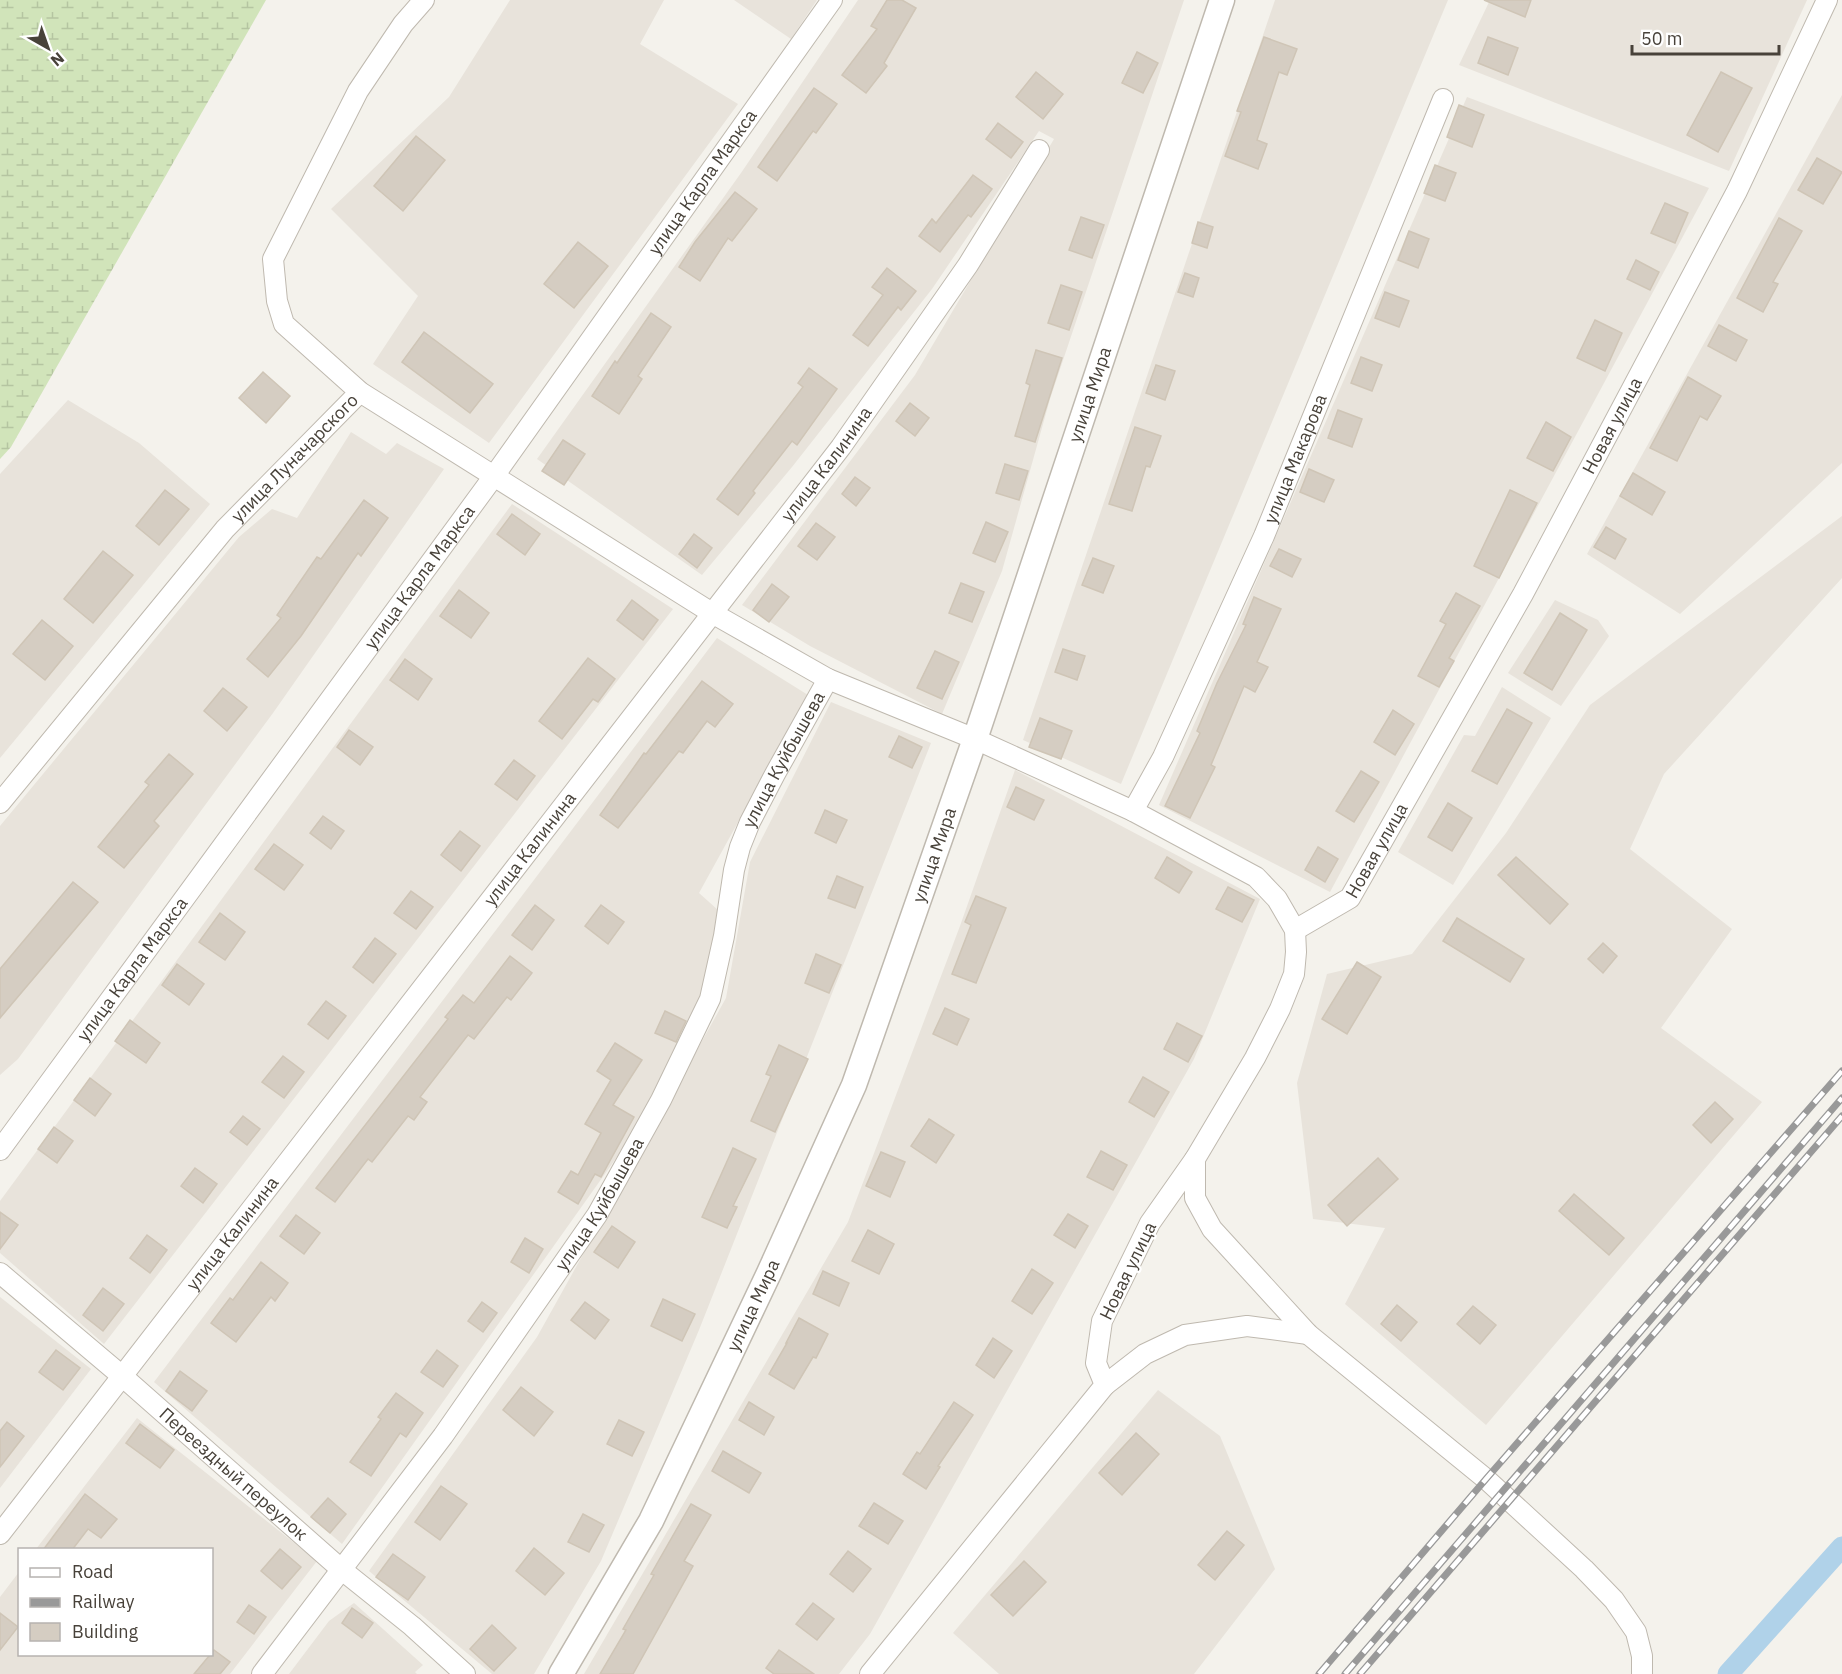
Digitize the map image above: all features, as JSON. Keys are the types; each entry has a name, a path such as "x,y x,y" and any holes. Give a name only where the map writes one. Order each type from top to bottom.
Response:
{"street":[{"name":"улица Луначарского","path":"0,803 225,529 360,392 284,324 277,301 273,259 358,91 403,24 424,0"},
{"name":"улица Карла Маркса","path":"0,1150 494,476 832,0"},
{"name":"улица Мира","path":"561,1674 651,1521 769,1274 854,1085 975,739 1222,0"},
{"name":"Новая улица","path":"1105,1385 1096,1363 1102,1322 1150,1223 1196,1159 1255,1058 1280,1009 1293,974 1296,952 1295,930 1350,898 1356,888 1523,594 1732,201 1827,0"},
{"name":"улица Макарова","path":"1133,811 1163,757 1264,536 1443,99"},
{"name":"улица Калинина","path":"0,1534 841,447 968,265 1039,150"},
{"path":"360,392 712,614 828,679 975,739 1133,811 1256,877 1277,899 1295,930"},
{"name":"улица Куйбышева","path":"262,1674 443,1436 597,1215 661,1100 710,999 740,847 770,784 828,679"},
{"path":"1196,1159 1196,1198 1212,1229 1308,1334 1486,1479 1584,1569 1614,1600 1636,1632 1642,1656 1642,1674"},
{"name":"Переездный переулок","path":"0,1273 465,1674"},
{"path":"870,1674 1105,1385 1145,1354 1185,1335 1246,1326 1308,1334"}],"shaded area":[{"path":"510,0 664,0 640,44 738,104 489,443 373,364 418,296 331,209 449,97"},
{"path":"734,0 817,0 791,39"},
{"path":"858,0 1184,0 1050,399 1002,571 942,714 810,646 742,605 915,375 1054,139 1039,131 932,289 792,467 702,575 537,459 741,173"},
{"path":"1275,0 1448,0 1121,784 1023,740"},
{"path":"1490,0 1807,0 1729,171 1459,65"},
{"path":"1842,95 1842,463 1680,614 1587,554"},
{"path":"1467,97 1709,188 1330,892 1159,805"},
{"path":"68,400 139,443 210,504 0,758 0,474"},
{"path":"351,432 386,454 397,443 444,469 273,713 18,1059 0,1075 0,826 239,537 272,509 297,518"},
{"path":"512,504 673,609 104,1344 0,1253 0,1201"},
{"path":"1842,516 1842,578 1664,774 1630,849 1732,929 1661,1028 1762,1102 1486,1425 1345,1304 1385,1228 1313,1219 1297,1083 1327,974 1412,954 1506,833 1590,705"},
{"path":"1555,600 1598,620 1609,636 1561,706 1508,673"},
{"path":"717,638 808,695 699,893 718,910 703,995 629,1140 342,1544 154,1382"},
{"path":"1502,687 1551,718 1453,885 1398,852 1464,735 1475,736"},
{"path":"831,702 931,743 699,1330 601,1561 534,1674 492,1674 369,1571 537,1337 726,998 750,862"},
{"path":"1015,770 1260,899 1194,1059 870,1634 839,1674 584,1674 848,1222 960,926"},
{"path":"0,1297 91,1369 0,1488"},
{"path":"1158,1390 1220,1436 1275,1569 1194,1674 999,1674 953,1633"},
{"path":"137,1418 317,1561 230,1674 0,1674 0,1597 18,1573 18,1656 213,1656 213,1548 37,1548"},
{"path":"354,1603 423,1665 415,1672 417,1674 289,1674 329,1621"}],"green space":[{"path":"0,0 266,0 11,447 0,459"}],"building":[{"path":"887,0 902,0 916,8 884,63 887,66 866,93 842,75 877,29 871,26"},
{"path":"1484,0 1531,0 1525,17"},
{"path":"1264,37 1297,49 1287,75 1279,72 1257,140 1267,144 1258,169 1225,156 1241,112 1237,111"},
{"path":"1488,37 1518,48 1508,75 1478,63"},
{"path":"1137,52 1158,63 1143,93 1122,83"},
{"path":"1036,72 1063,94 1043,119 1016,97"},
{"path":"1721,72 1752,88 1718,152 1687,135"},
{"path":"814,88 837,104 816,133 813,131 777,181 758,167"},
{"path":"1459,105 1484,115 1472,147 1447,137"},
{"path":"998,123 1023,142 1011,158 986,139"},
{"path":"416,136 445,160 403,211 374,186"},
{"path":"1817,158 1842,172 1823,204 1798,190"},
{"path":"1435,165 1456,173 1445,201 1424,193"},
{"path":"973,175 992,189 971,217 968,215 940,252 919,236 932,219 936,223"},
{"path":"735,192 757,209 732,241 728,238 700,281 679,267 695,242"},
{"path":"1665,203 1688,213 1675,243 1651,233"},
{"path":"1081,217 1104,225 1092,258 1069,250"},
{"path":"1779,218 1802,231 1773,282 1778,284 1763,312 1737,298"},
{"path":"1198,222 1213,227 1207,248 1192,243"},
{"path":"1409,231 1429,239 1418,268 1398,260"},
{"path":"578,242 608,266 574,308 544,284"},
{"path":"1636,260 1659,272 1650,290 1627,279"},
{"path":"887,268 916,291 901,310 898,307 868,346 853,335 883,295 872,287"},
{"path":"1185,273 1199,278 1193,297 1178,292"},
{"path":"1061,285 1082,292 1069,330 1048,323"},
{"path":"1385,292 1409,301 1399,327 1375,318"},
{"path":"651,313 671,327 638,376 642,379 619,414 592,396"},
{"path":"1595,320 1622,333 1605,371 1577,358"},
{"path":"1719,325 1747,340 1736,361 1708,346"},
{"path":"424,332 493,384 470,413 402,362"},
{"path":"1036,350 1062,358 1035,442 1015,436 1030,385 1026,383"},
{"path":"1361,357 1382,365 1372,391 1351,383"},
{"path":"1156,365 1175,371 1165,400 1146,393"},
{"path":"809,368 837,389 797,445 792,441 753,491 755,493 738,515 717,499 803,387 798,383"},
{"path":"263,372 290,396 266,423 239,398"},
{"path":"1688,377 1721,396 1707,420 1700,416 1677,461 1650,448"},
{"path":"910,403 929,418 915,436 896,421"},
{"path":"1338,410 1362,419 1352,447 1328,438"},
{"path":"1546,422 1571,437 1553,471 1527,458"},
{"path":"1135,427 1161,436 1150,467 1146,466 1132,511 1109,504"},
{"path":"563,440 585,454 564,485 542,471"},
{"path":"1005,464 1028,471 1019,500 996,493"},
{"path":"1309,469 1334,480 1324,502 1300,492"},
{"path":"1633,473 1665,492 1652,515 1620,496"},
{"path":"855,477 870,488 856,506 842,494"},
{"path":"165,490 189,509 159,545 136,526"},
{"path":"1510,490 1537,503 1499,578 1474,566"},
{"path":"364,500 388,518 361,556 358,553 301,636 268,677 247,659 281,618 277,615 317,557 321,559"},
{"path":"512,514 540,534 525,555 497,534"},
{"path":"986,522 1008,532 995,562 973,553"},
{"path":"816,523 835,537 817,560 798,546"},
{"path":"1606,527 1626,539 1615,559 1594,547"},
{"path":"694,534 712,548 697,568 679,554"},
{"path":"1279,549 1301,559 1292,577 1270,566"},
{"path":"103,551 133,575 93,623 64,599"},
{"path":"1093,558 1114,566 1103,593 1082,585"},
{"path":"961,583 984,592 972,622 949,613"},
{"path":"772,584 789,597 769,622 753,610"},
{"path":"459,590 489,613 471,638 440,616"},
{"path":"1456,593 1480,606 1449,658 1454,661 1439,687 1418,676 1446,624 1440,621"},
{"path":"1254,597 1281,609 1257,662 1268,667 1255,692 1244,686 1211,765 1215,767 1190,818 1165,806 1200,733 1197,731 1217,683 1246,625 1243,624"},
{"path":"632,600 658,620 643,640 617,620"},
{"path":"1560,613 1587,630 1552,690 1524,673"},
{"path":"42,620 73,646 45,680 13,654"},
{"path":"1063,649 1085,656 1077,680 1055,672"},
{"path":"935,651 959,662 942,699 917,688"},
{"path":"588,658 615,679 598,702 593,699 562,739 539,721"},
{"path":"405,659 432,679 418,700 390,680"},
{"path":"702,681 733,704 715,727 707,721 683,753 679,751 618,828 600,815 644,753 646,754"},
{"path":"223,688 247,707 227,731 204,711"},
{"path":"1507,709 1532,723 1497,784 1472,771"},
{"path":"1393,710 1414,724 1395,755 1374,742"},
{"path":"1040,718 1072,731 1061,759 1029,747"},
{"path":"349,730 373,747 360,765 337,747"},
{"path":"899,736 922,747 912,768 889,757"},
{"path":"169,754 193,774 154,821 159,826 124,868 98,847 149,785 145,782"},
{"path":"514,760 535,776 517,800 495,784"},
{"path":"1361,771 1379,782 1354,822 1336,811"},
{"path":"1016,787 1044,800 1034,820 1007,807"},
{"path":"1448,803 1472,818 1452,851 1428,837"},
{"path":"825,810 847,820 836,843 815,833"},
{"path":"323,816 344,831 331,849 310,833"},
{"path":"460,831 480,846 461,871 441,855"},
{"path":"274,844 303,865 284,890 255,869"},
{"path":"1318,847 1338,859 1325,882 1305,870"},
{"path":"1167,857 1192,872 1179,893 1155,878"},
{"path":"1516,857 1568,904 1550,924 1498,875"},
{"path":"837,876 863,887 855,908 828,898"},
{"path":"73,882 98,902 0,1018 0,969"},
{"path":"1228,887 1254,900 1242,922 1216,909"},
{"path":"411,891 433,907 416,929 394,913"},
{"path":"976,896 1006,908 976,983 952,974 971,925 965,922"},
{"path":"535,905 554,920 532,950 512,935"},
{"path":"601,905 624,922 608,944 585,926"},
{"path":"220,913 245,932 225,960 199,942"},
{"path":"1457,918 1524,959 1510,982 1443,941"},
{"path":"375,938 396,954 373,983 353,967"},
{"path":"1603,943 1617,956 1603,973 1588,959"},
{"path":"816,954 841,965 829,993 805,983"},
{"path":"510,956 532,973 511,1000 507,997 474,1039 468,1035 420,1097 427,1102 414,1120 408,1116 372,1162 368,1159 335,1202 316,1188 448,1019 445,1017 463,995 474,1003"},
{"path":"1357,962 1381,977 1347,1034 1322,1019"},
{"path":"177,964 204,984 189,1005 162,985"},
{"path":"326,1001 346,1016 328,1039 308,1024"},
{"path":"945,1008 969,1019 957,1045 933,1034"},
{"path":"665,1011 686,1021 676,1042 655,1033"},
{"path":"130,1020 160,1043 146,1063 115,1041"},
{"path":"1177,1023 1202,1036 1188,1062 1164,1049"},
{"path":"615,1043 642,1060 613,1105 634,1117 601,1177 595,1174 578,1204 558,1192 571,1171 578,1175 601,1133 585,1124 611,1080 597,1071"},
{"path":"779,1045 808,1059 775,1132 751,1121 771,1076 766,1074"},
{"path":"283,1056 304,1072 284,1098 262,1082"},
{"path":"1143,1077 1169,1092 1154,1117 1129,1102"},
{"path":"90,1078 111,1094 95,1116 74,1100"},
{"path":"1715,1102 1733,1119 1711,1143 1693,1125"},
{"path":"243,1116 260,1129 247,1145 230,1132"},
{"path":"929,1119 954,1135 936,1163 911,1146"},
{"path":"54,1127 73,1141 57,1163 38,1149"},
{"path":"733,1148 756,1159 733,1206 737,1207 727,1228 702,1217"},
{"path":"1101,1151 1127,1165 1113,1190 1087,1177"},
{"path":"881,1152 905,1162 890,1197 866,1186"},
{"path":"1378,1158 1398,1179 1347,1226 1328,1205"},
{"path":"195,1168 217,1184 203,1203 181,1186"},
{"path":"1574,1194 1624,1238 1609,1255 1559,1211"},
{"path":"0,1212 18,1225 0,1249"},
{"path":"1068,1214 1088,1226 1075,1248 1054,1235"},
{"path":"296,1215 320,1233 304,1254 280,1236"},
{"path":"612,1226 635,1242 618,1268 594,1252"},
{"path":"868,1230 894,1244 879,1274 852,1261"},
{"path":"147,1235 167,1250 150,1273 130,1258"},
{"path":"525,1238 543,1249 529,1273 511,1262"},
{"path":"261,1262 288,1283 275,1301 271,1297 236,1342 211,1323 230,1298 233,1300"},
{"path":"1032,1269 1053,1283 1032,1314 1012,1301"},
{"path":"823,1271 849,1283 839,1306 813,1294"},
{"path":"103,1288 124,1304 103,1331 83,1315"},
{"path":"663,1299 695,1314 682,1341 651,1326"},
{"path":"482,1302 497,1313 483,1332 468,1321"},
{"path":"585,1302 609,1320 595,1339 571,1320"},
{"path":"1397,1305 1417,1322 1401,1341 1381,1324"},
{"path":"1473,1306 1496,1325 1480,1344 1457,1324"},
{"path":"799,1318 828,1334 816,1358 813,1357 794,1389 769,1374"},
{"path":"993,1338 1012,1351 994,1378 976,1365"},
{"path":"56,1350 80,1368 63,1390 39,1372"},
{"path":"437,1350 458,1366 443,1387 421,1372"},
{"path":"180,1371 207,1391 192,1411 166,1391"},
{"path":"521,1387 553,1412 534,1436 503,1410"},
{"path":"396,1393 423,1413 406,1437 400,1433 371,1476 350,1462 381,1419 378,1417"},
{"path":"749,1402 774,1417 764,1435 739,1420"},
{"path":"954,1402 973,1415 938,1466 940,1467 926,1489 903,1474 917,1452 920,1454"},
{"path":"619,1420 644,1432 632,1456 607,1444"},
{"path":"7,1422 24,1436 0,1467 0,1431"},
{"path":"140,1424 174,1450 160,1468 126,1443"},
{"path":"1136,1433 1159,1454 1122,1495 1099,1473"},
{"path":"723,1451 761,1473 749,1493 712,1471"},
{"path":"441,1486 467,1504 440,1540 415,1522"},
{"path":"85,1494 117,1519 101,1538 88,1529 74,1548 44,1548"},
{"path":"328,1498 346,1514 330,1533 311,1517"},
{"path":"874,1503 903,1521 888,1544 859,1526"},
{"path":"691,1504 711,1515 684,1561 693,1566 633,1674 600,1674 626,1630 623,1629 654,1575 651,1574"},
{"path":"583,1514 604,1525 589,1552 568,1542"},
{"path":"1227,1531 1244,1545 1215,1580 1198,1565"},
{"path":"534,1548 564,1573 545,1595 516,1571"},
{"path":"280,1549 301,1567 282,1589 261,1571"},
{"path":"848,1551 871,1569 853,1592 830,1574"},
{"path":"393,1554 425,1577 408,1600 376,1577"},
{"path":"1024,1561 1046,1582 1013,1616 991,1595"},
{"path":"813,1603 834,1619 817,1640 796,1624"},
{"path":"249,1605 266,1617 254,1634 237,1622"},
{"path":"352,1608 373,1623 362,1638 342,1623"},
{"path":"0,1613 18,1627 0,1650"},
{"path":"492,1625 516,1648 494,1671 470,1649"},
{"path":"779,1650 814,1674 774,1674 766,1668"},
{"path":"213,1651 230,1662 220,1674 194,1674 209,1656 213,1656"}],"waterway":[{"path":"1728,1674 1842,1547"}],"railway":[{"path":"1319,1674 1842,1071"},
{"path":"1345,1674 1842,1098"},
{"path":"1360,1674 1842,1116"}]}
